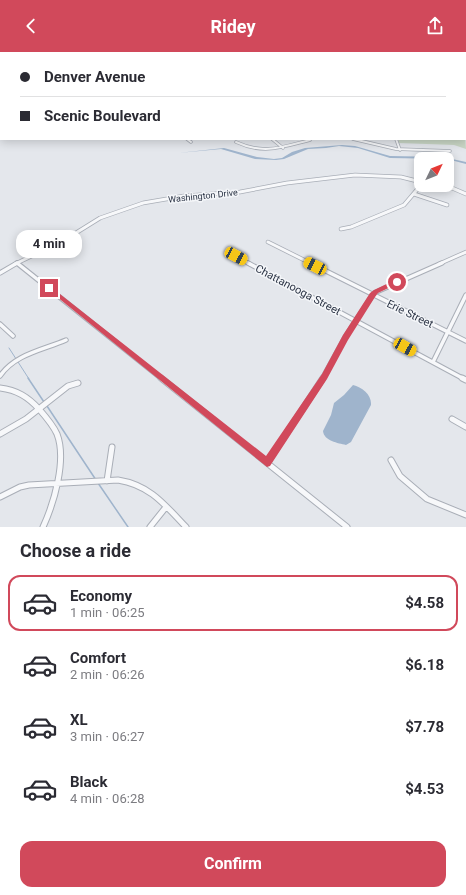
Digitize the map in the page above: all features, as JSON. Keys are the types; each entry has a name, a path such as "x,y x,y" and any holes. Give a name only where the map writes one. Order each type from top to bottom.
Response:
{"street":[{"path":"274,140 284,147"},
{"path":"236,142 258,150 270,151 310,140"},
{"path":"358,140 399,149 450,151"},
{"path":"395,140 399,149"},
{"name":"Washington Drive","path":"0,273 62,241 100,218 143,203 184,196 237,192 355,175 401,177 414,180"},
{"path":"454,189 466,194"},
{"path":"341,229 351,227 400,208 414,194 446,205"},
{"name":"Erie Street","path":"268,242 466,341"},
{"path":"267,463 327,372 345,337 373,295 376,292 466,252"},
{"name":"Chattanooga Street","path":"236,256 466,380"},
{"path":"17,263 347,527"},
{"path":"433,362 466,295"},
{"path":"0,324 13,336"},
{"path":"0,376 8,366 18,360 66,340"},
{"path":"0,434 26,419 66,388 78,383"},
{"path":"0,388 23,393 30,398 56,432 61,446 61,461 56,484 43,527"},
{"path":"452,419 466,427"},
{"path":"107,480 112,447"},
{"path":"391,460 400,476 427,499 433,503 466,515"},
{"path":"0,496 20,487 35,484 107,480 129,481 150,490 186,527"},
{"path":"150,527 166,507"}],"green space":[{"path":"398,140 465,140 466,149 454,145 399,143"}],"water":[{"path":"342,145 355,146 390,156 414,156 414,158 390,158 358,148 339,146 308,149 284,159 276,160 255,159 221,149 178,153 224,148 257,157 274,159 282,158 292,152 305,148"},
{"path":"454,159 466,162 466,164 454,161"},
{"path":"353,385 366,392 370,398 371,405 351,442 346,445 329,439 323,431 331,415 334,403"}],"waterway":[{"path":"9,348 29,379"},
{"path":"28,378 44,402"},
{"path":"47,406 96,480"},
{"path":"98,483 128,527"}],"route":[{"path":"49,288 267,463 324,376 345,337 374,293 397,282"}]}
